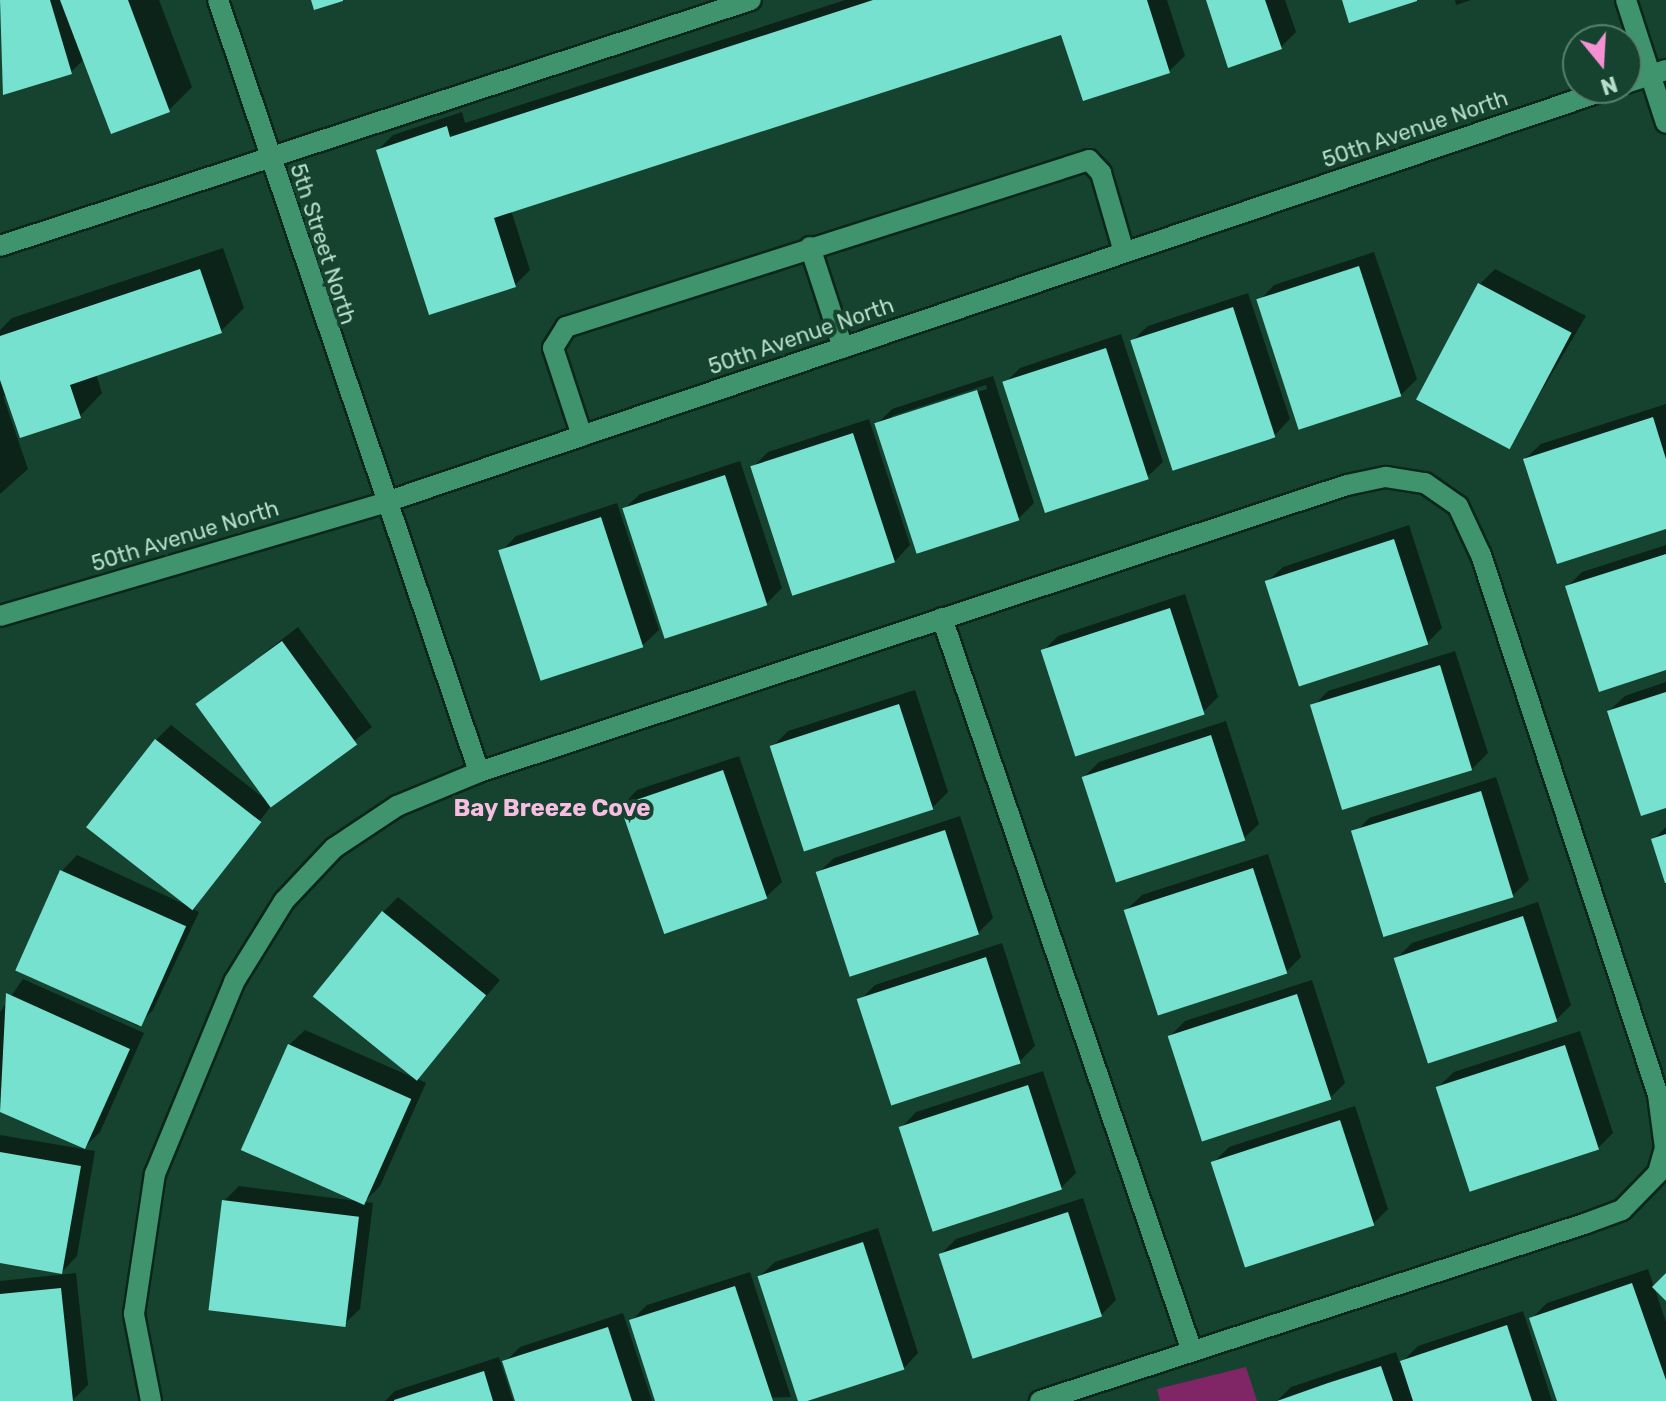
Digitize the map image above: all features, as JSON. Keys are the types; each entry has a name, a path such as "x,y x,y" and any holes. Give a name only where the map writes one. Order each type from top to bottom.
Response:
{"street":[{"name":"5th Street North","path":"218,0 383,503 479,772"},
{"path":"0,246 268,153 751,0"},
{"path":"1626,0 1658,73 1666,123"},
{"name":"50th Avenue North","path":"0,616 383,503 1564,104"},
{"path":"582,436 553,348 566,327 1089,160 1101,173 1124,252"},
{"path":"810,247 843,348"},
{"path":"151,1401 134,1314 138,1254 155,1174 234,982 284,901 334,848 397,806 479,772 942,618 1386,477 1425,483 1458,506 1481,555 1658,1095 1665,1148 1658,1173 1622,1210 1040,1401"},
{"path":"942,618 1192,1351"}],"shaded area":[{"path":"1246,1367 1257,1401 1160,1401 1157,1389"}],"building":[{"path":"0,0 50,0 72,74 3,95"},
{"path":"60,0 128,0 170,112 111,134"},
{"path":"311,0 343,0 343,1 314,10"},
{"path":"873,0 1147,0 1170,73 1083,101 1061,35 494,218 516,287 429,315 376,150 447,126 450,137"},
{"path":"1206,0 1265,0 1282,49 1228,68"},
{"path":"1342,0 1417,0 1417,1 1349,23"},
{"path":"1359,266 1401,396 1299,430 1256,299"},
{"path":"200,269 222,333 70,385 81,418 20,438 0,380 0,336"},
{"path":"1478,283 1572,333 1510,449 1416,400"},
{"path":"1233,307 1275,437 1173,471 1130,340"},
{"path":"1106,348 1149,479 1045,513 1002,382"},
{"path":"977,390 1019,520 917,554 874,423"},
{"path":"1653,417 1666,459 1666,529 1557,564 1523,459"},
{"path":"853,433 895,562 792,596 750,466"},
{"path":"725,475 767,605 665,639 622,508"},
{"path":"601,517 643,647 541,681 498,550"},
{"path":"1394,539 1428,645 1299,687 1265,581"},
{"path":"1666,554 1666,670 1599,692 1565,586"},
{"path":"1170,608 1205,715 1075,757 1041,650"},
{"path":"282,641 357,745 271,807 195,704"},
{"path":"1440,665 1472,770 1342,810 1310,705"},
{"path":"1666,692 1666,808 1641,816 1607,711"},
{"path":"899,704 933,810 804,852 770,746"},
{"path":"1211,735 1245,841 1116,883 1082,777"},
{"path":"155,739 261,822 192,910 86,827"},
{"path":"723,770 767,899 664,934 620,805"},
{"path":"1481,791 1513,897 1383,937 1351,831"},
{"path":"945,830 979,935 850,977 816,872"},
{"path":"1666,834 1666,883 1665,883 1651,839"},
{"path":"1253,868 1287,974 1158,1016 1124,910"},
{"path":"60,870 186,926 141,1027 15,970"},
{"path":"382,911 486,995 417,1081 313,996"},
{"path":"1523,916 1557,1022 1428,1064 1394,958"},
{"path":"986,957 1021,1064 891,1106 857,999"},
{"path":"6,993 130,1049 85,1149 0,1112"},
{"path":"1297,994 1331,1100 1202,1142 1168,1036"},
{"path":"288,1044 411,1099 364,1205 241,1150"},
{"path":"1565,1045 1599,1150 1470,1192 1436,1087"},
{"path":"1028,1085 1062,1190 933,1232 899,1127"},
{"path":"1340,1120 1374,1226 1245,1268 1211,1162"},
{"path":"0,1152 81,1166 62,1274 0,1263"},
{"path":"222,1200 359,1217 345,1327 208,1310"},
{"path":"1068,1212 1102,1317 973,1359 939,1254"},
{"path":"863,1242 904,1369 807,1401 798,1401 757,1276"},
{"path":"1666,1273 1666,1301 1652,1287"},
{"path":"1632,1283 1666,1380 1666,1401 1557,1401 1529,1318"},
{"path":"735,1286 773,1401 655,1401 629,1320"},
{"path":"61,1288 73,1401 0,1401 0,1294"},
{"path":"1507,1325 1532,1401 1413,1401 1400,1361"},
{"path":"608,1327 632,1401 515,1401 502,1361"},
{"path":"1381,1366 1393,1401 1277,1401 1328,1383"},
{"path":"484,1371 493,1401 394,1401 394,1400"}],"district":[{"name":"Bay Breeze Cove","path":"552,809"}]}
